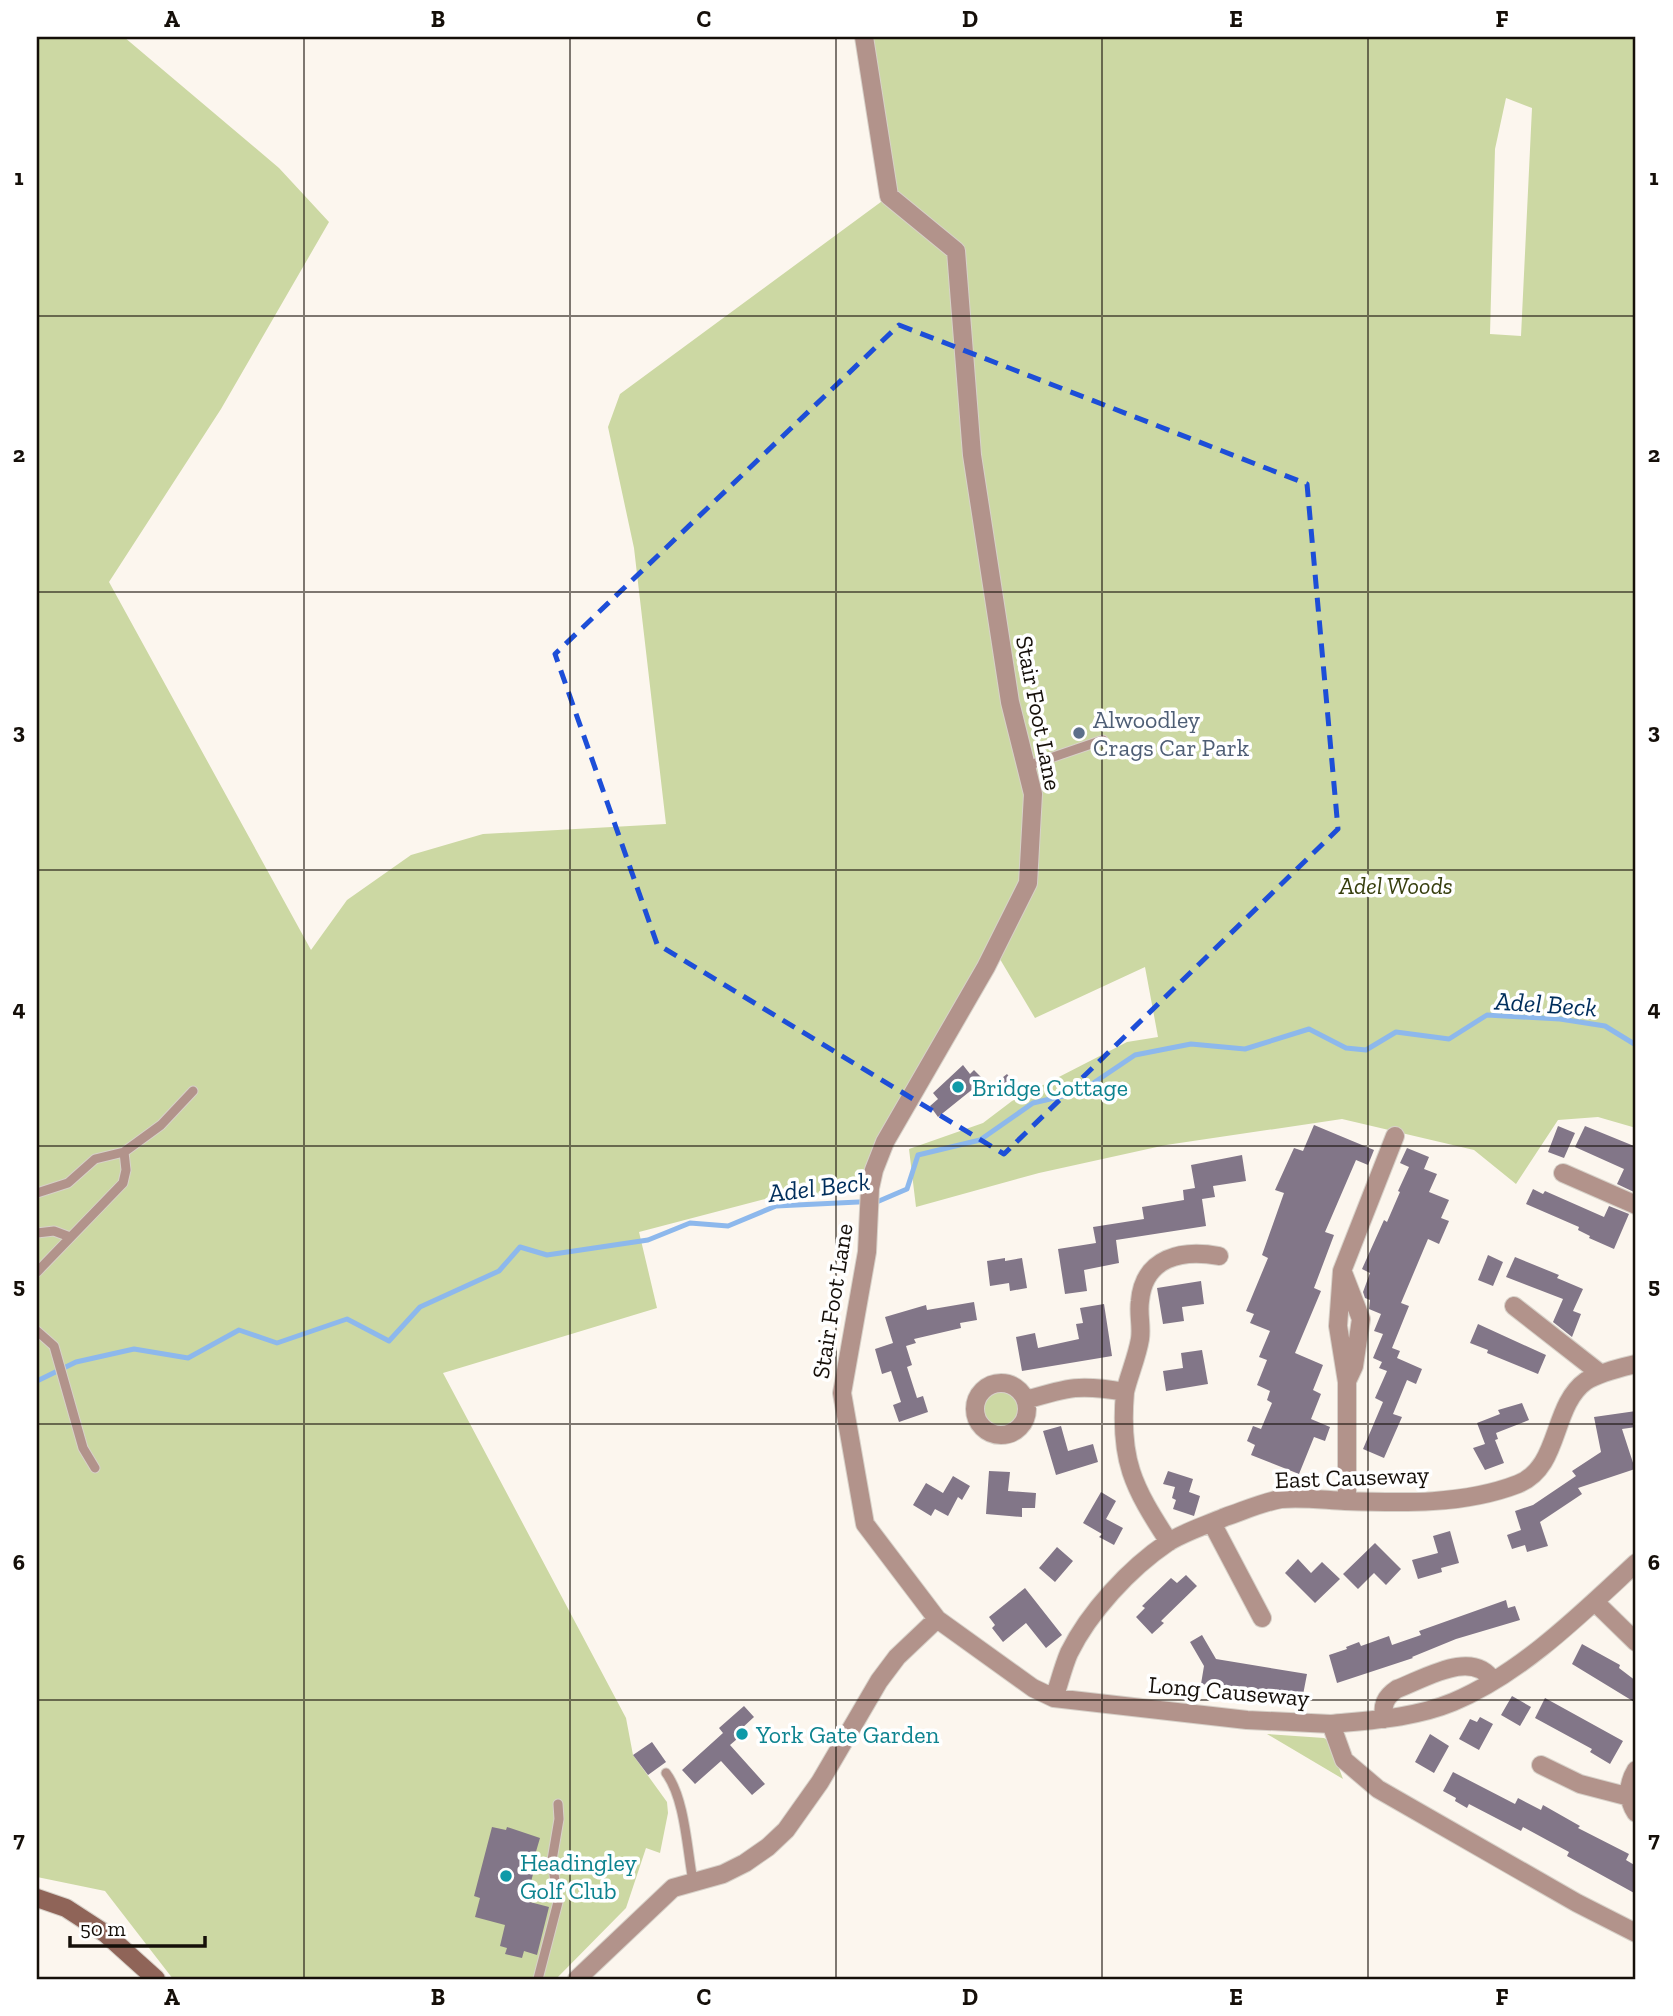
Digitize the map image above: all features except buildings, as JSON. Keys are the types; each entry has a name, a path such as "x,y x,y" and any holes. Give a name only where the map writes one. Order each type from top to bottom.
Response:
{"street":[{"name":"Stair Foot Lane","path":"864,37 889,196 956,251 972,455 1010,702 1033,794 1028,883 986,967 885,1142 870,1188 867,1252 842,1393 865,1524 937,1619"},
{"path":"1347,1501 1347,1382 1338,1326 1342,1271 1395,1136"},
{"path":"1563,1173 1636,1205"},
{"path":"1169,1542 1135,1487 1124,1436 1125,1392 1140,1341 1140,1298 1149,1275 1164,1259 1200,1252 1219,1256"},
{"path":"1514,1306 1601,1374"},
{"name":"East Causeway","path":"1054,1698 1069,1653 1088,1623 1126,1576 1169,1542 1212,1522 1279,1500 1452,1499 1478,1496 1519,1483 1535,1475 1575,1392 1601,1374 1636,1364"},
{"path":"1026,1400 1066,1388 1089,1386 1125,1392"},
{"path":"1212,1522 1262,1618"},
{"path":"1331,1724 1384,1719 1454,1702 1493,1681 1558,1635 1636,1563"},
{"path":"1595,1602 1636,1642"},
{"path":"577,1979 673,1888 723,1874 745,1863 786,1830 814,1791 879,1681 904,1648 937,1619"},
{"name":"Long Causeway","path":"937,1619 1033,1688 1054,1698 1247,1720 1331,1724 1344,1760 1378,1789 1577,1903 1636,1933"},
{"path":"1384,1719 1384,1701 1390,1693 1456,1667 1480,1668 1488,1673 1493,1681"},
{"path":"1541,1765 1633,1805"},
{"path":"1633,1805 1629,1790 1636,1770"},
{"path":"37,1898 66,1908 106,1934 156,1979"}],"lane":[{"path":"1027,766 1103,740"},
{"path":"37,1193 68,1183 95,1159 124,1152 161,1125 193,1091"},
{"path":"37,1272 123,1183 126,1170 124,1152"},
{"path":"37,1233 54,1231 71,1237"},
{"path":"37,1331 54,1346 83,1448 95,1468"},
{"path":"666,1773 677,1796 693,1881"},
{"path":"538,1979 558,1902 552,1860 559,1819 558,1804"}],"highlighted area":[{"path":"899,325 1307,484 1338,829 1004,1154 657,944 555,654"}],"green space":[{"name":"Adel Woods","path":"37,37 124,37 279,168 329,222 221,409 109,582 311,950 347,900 411,855 483,834 666,824 634,548 608,427 620,394 889,196 864,37 1636,37 1636,1128 1598,1117 1558,1120 1516,1184 1474,1150 1342,1119 1166,1145 1039,1173 916,1207 909,1149 983,1123 1012,1101 1127,1042 1158,1037 1145,967 1035,1018 991,944 885,1126 860,1193 773,1197 639,1232 657,1308 443,1373 626,1718 633,1755 667,1802 668,1813 660,1853 646,1848 626,1908 556,1979 173,1979 105,1891 37,1877","holes":["1506,98 1532,108 1521,336 1490,334 1495,149"]},
{"path":"1001,1392 1013,1397 1018,1409 1013,1421 1001,1426 989,1421 984,1409 989,1397"},
{"path":"1267,1734 1324,1738 1329,1741 1343,1779"}],"waterway":[{"name":"Adel Beck","path":"37,1381 76,1362 134,1349 188,1358 239,1330 277,1343 347,1319 389,1341 420,1307 499,1271 520,1247 547,1255 648,1240 690,1223 728,1226 776,1206 879,1201 907,1189 918,1155 980,1140 1033,1103 1080,1092 1135,1055 1191,1044 1245,1049 1309,1029 1346,1048 1366,1050 1396,1032 1449,1039 1487,1015 1560,1019 1605,1026 1636,1045"}],"place":[{"name":"Alwoodley Crags Car Park","path":"1079,733"},
{"name":"Bridge Cottage","path":"958,1087"},
{"name":"York Gate Garden","path":"742,1734"},
{"name":"Headingley Golf Club","path":"506,1876"}]}
